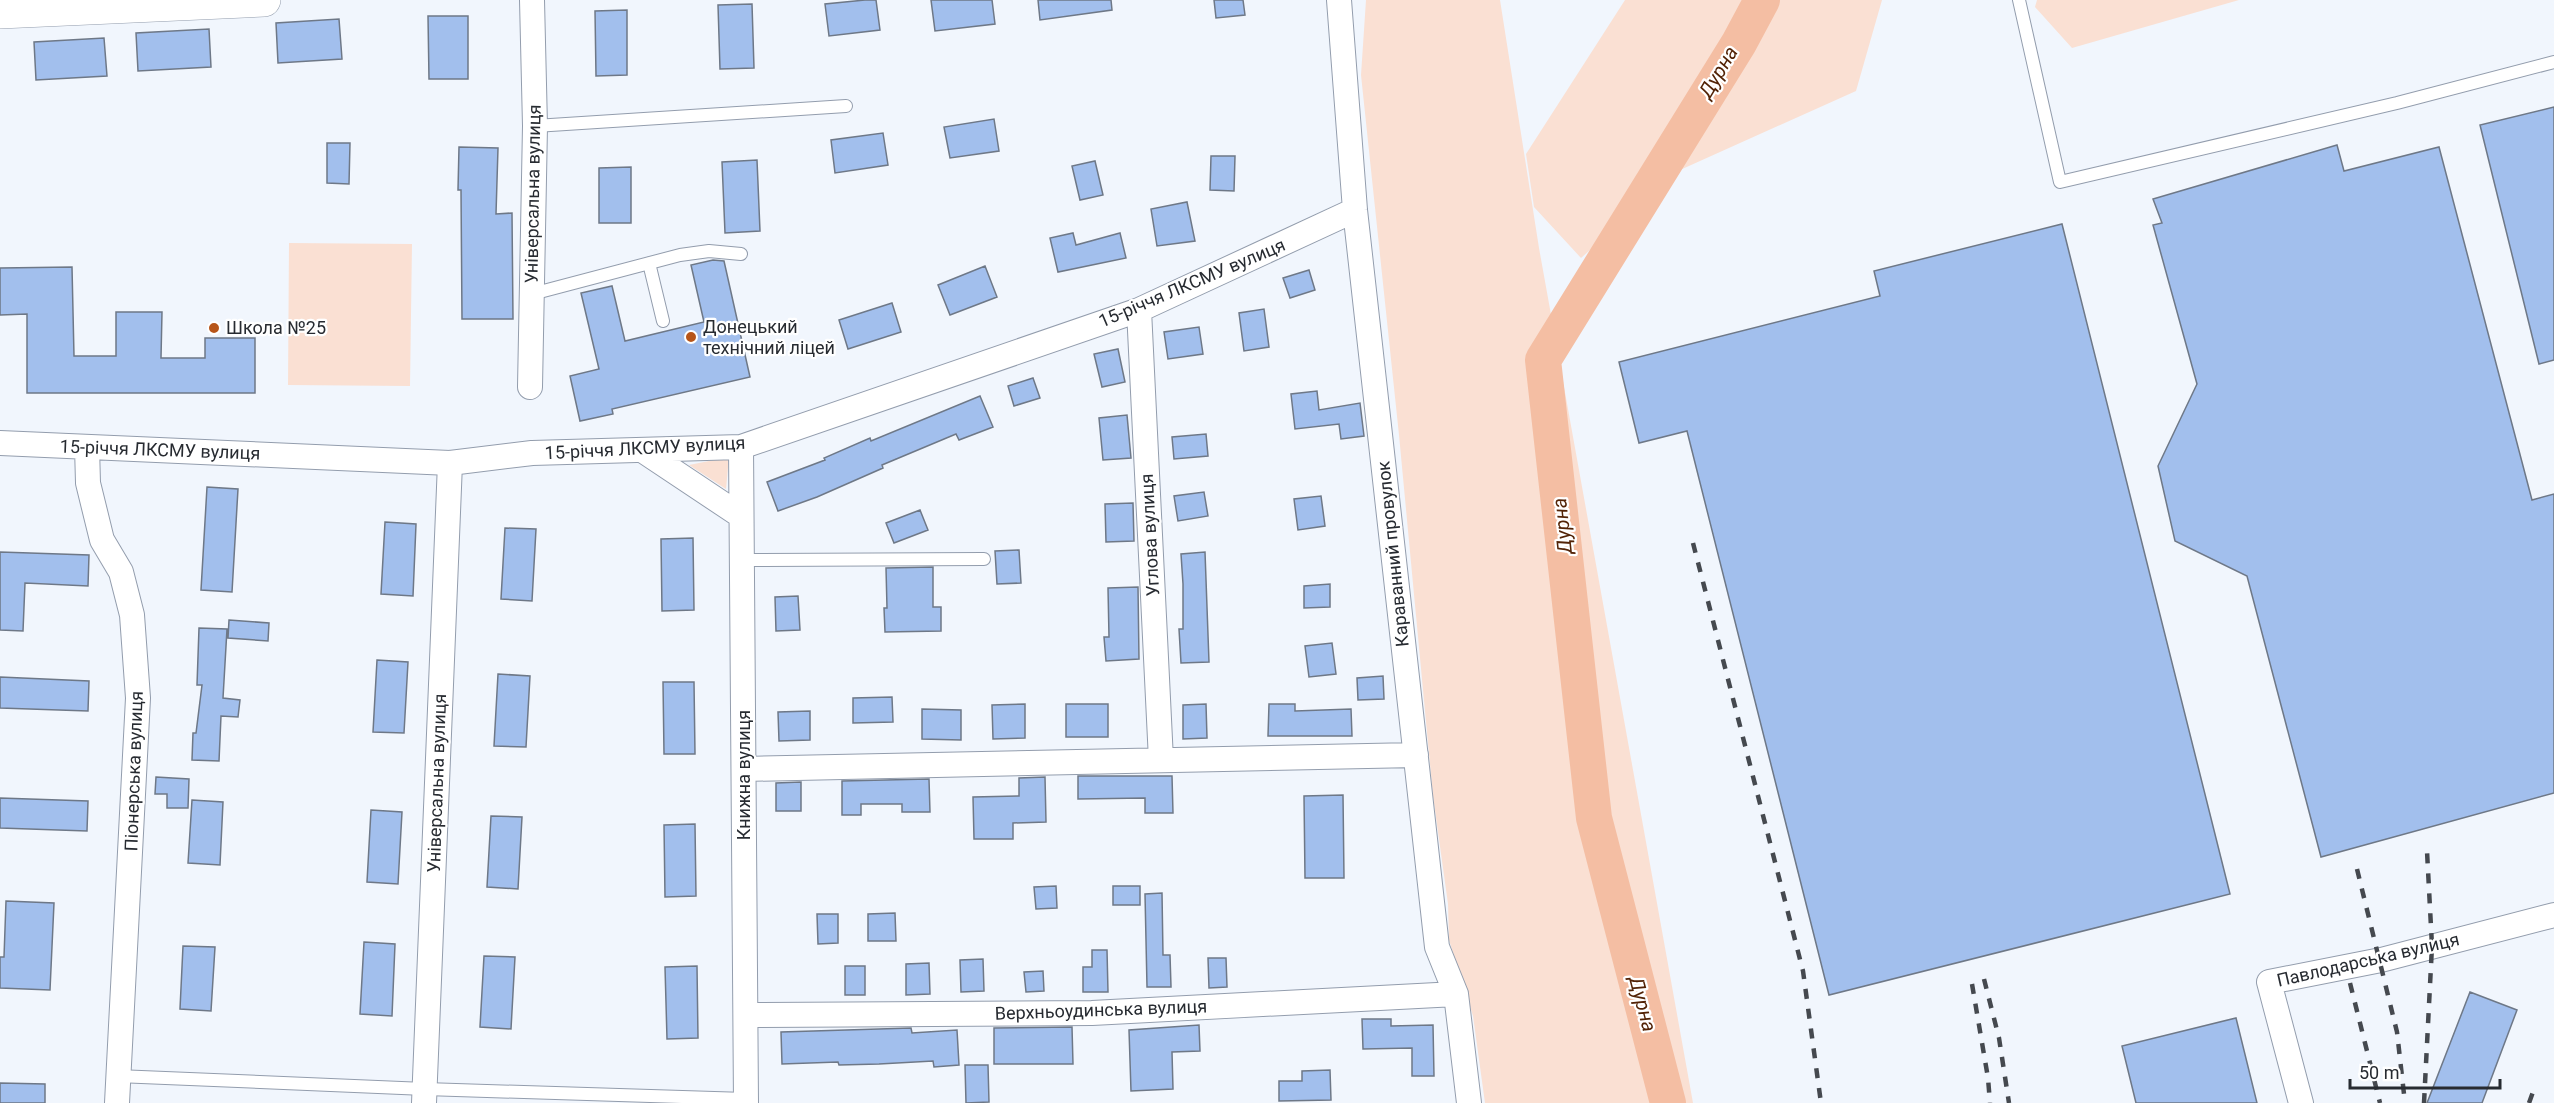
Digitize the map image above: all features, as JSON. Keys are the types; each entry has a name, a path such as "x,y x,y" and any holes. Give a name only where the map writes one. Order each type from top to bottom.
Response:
{"main road":[{"path":"0,12 264,0"}],"street":[{"name":"Універсальна вулиця","path":"530,387 535,126 532,0"},
{"name":"Караванний провулок","path":"1339,0 1355,210 1437,946 1456,994 1469,1103"},
{"name":"15-річчя ЛКСМУ вулиця","path":"0,443 450,463 532,453 741,447 1139,310 1355,210"},
{"name":"Углова вулиця","path":"1139,310 1161,760"},
{"name":"Піонерська вулиця","path":"87,447 88,483 102,540 121,572 132,615 138,698 117,1103"},
{"name":"Книжна вулиця","path":"741,447 746,1101"},
{"path":"642,450 741,516"},
{"name":"Універсальна вулиця","path":"425,1096 450,463"},
{"path":"744,769 1416,755"},
{"name":"Павлодарська вулиця","path":"2301,1103 2269,982 2381,960 2554,915"},
{"name":"Верхньоудинська вулиця","path":"746,1015 1092,1013 1456,994"}],"lane":[{"path":"2019,0 2060,182 2397,103 2554,62"},
{"path":"535,126 846,106"},
{"path":"532,294 680,255 709,251 741,254"},
{"path":"649,263 663,321"},
{"path":"742,560 984,559"},
{"path":"117,1076 425,1096 746,1101"}],"shaded area":[{"path":"1366,0 1500,0 1539,248 1693,1103 1485,1103 1473,1016 1449,940 1448,904 1433,796 1399,435 1361,75"},
{"path":"1625,0 1882,0 1856,91 1680,170 1581,258 1534,207 1526,154"},
{"path":"2037,0 2239,0 2072,48 2035,7"},
{"path":"289,243 412,244 410,386 288,385"},
{"path":"729,457 726,489 689,465"}],"building":[{"path":"876,0 880,30 829,36 825,4"},
{"path":"931,0 992,0 995,24 935,31"},
{"path":"1038,0 1111,0 1112,10 1040,20"},
{"path":"1214,0 1243,0 1245,15 1216,18"},
{"path":"752,4 754,68 720,69 718,5"},
{"path":"627,10 627,75 596,76 595,11"},
{"path":"428,16 468,16 468,79 429,79"},
{"path":"339,19 342,59 278,63 276,23"},
{"path":"209,29 211,67 138,71 136,33"},
{"path":"104,38 107,76 36,80 34,42"},
{"path":"2554,107 2554,360 2539,364 2480,125"},
{"path":"994,119 999,151 950,158 944,127"},
{"path":"883,133 888,165 835,173 831,140"},
{"path":"327,143 350,143 349,184 327,183"},
{"path":"2337,145 2344,171 2439,147 2532,500 2554,494 2554,793 2321,857 2247,576 2175,541 2158,466 2197,384 2153,225 2162,223 2153,199"},
{"path":"459,147 498,148 496,214 512,213 513,319 462,319"},
{"path":"1211,156 1235,156 1234,191 1210,190"},
{"path":"757,160 760,231 725,233 722,162"},
{"path":"1095,161 1103,195 1080,200 1072,166"},
{"path":"631,167 631,223 599,223 599,168"},
{"path":"1187,202 1195,241 1157,246 1151,209"},
{"path":"2062,224 2230,894 1829,995 1687,431 1639,443 1619,362 1880,296 1874,271"},
{"path":"1073,233 1076,245 1120,233 1126,258 1058,272 1050,238"},
{"name":"Донецький технічний ліцей","path":"713,260 724,261 750,377 612,409 613,414 580,421 570,376 599,369 581,293 612,286 625,341 704,322 691,265"},
{"path":"985,266 997,297 950,315 938,285"},
{"path":"72,267 74,356 116,356 116,312 162,312 161,358 205,358 205,338 255,338 255,393 27,393 27,314 0,315 0,268"},
{"path":"1309,270 1315,290 1290,298 1283,278"},
{"path":"892,303 901,332 848,349 839,320"},
{"path":"1264,309 1269,347 1244,351 1239,313"},
{"path":"1199,327 1203,354 1168,359 1164,332"},
{"path":"1118,349 1125,382 1102,387 1094,354"},
{"path":"1033,378 1040,398 1014,406 1008,386"},
{"path":"1317,391 1319,410 1360,403 1364,436 1341,439 1339,424 1295,429 1291,394"},
{"path":"980,396 993,427 959,440 956,434 882,465 883,468 817,497 778,511 767,482 825,460 824,458 870,438 871,441"},
{"path":"1127,415 1131,458 1103,460 1099,418"},
{"path":"1206,434 1208,456 1174,459 1172,437"},
{"path":"207,487 238,489 232,592 201,590"},
{"path":"1204,492 1208,516 1178,521 1174,496"},
{"path":"1321,496 1325,526 1298,530 1294,499"},
{"path":"1133,503 1134,541 1106,542 1105,504"},
{"path":"920,510 928,530 894,543 886,523"},
{"path":"385,522 416,524 413,596 381,594"},
{"path":"505,528 536,529 532,601 501,599"},
{"path":"693,538 694,610 662,611 661,539"},
{"path":"1019,550 1021,583 997,584 995,551"},
{"path":"0,552 89,555 88,586 25,583 23,631 0,630"},
{"path":"1205,552 1209,662 1181,663 1179,629 1183,629 1183,584 1181,554"},
{"path":"933,567 933,607 941,607 941,631 885,632 886,568"},
{"path":"1330,584 1330,607 1304,608 1304,586"},
{"path":"1138,587 1139,659 1106,661 1104,637 1109,637 1108,588"},
{"path":"798,596 800,630 776,631 775,597"},
{"path":"229,620 269,623 268,641 228,638"},
{"path":"199,628 227,629 223,698 240,700 238,717 221,716 219,761 192,760 193,733 196,733 202,685 197,685"},
{"path":"1332,643 1336,674 1309,677 1305,646"},
{"path":"377,660 408,662 404,733 373,732"},
{"path":"498,674 530,676 526,747 494,746"},
{"path":"1383,676 1384,699 1358,700 1357,678"},
{"path":"0,677 89,681 88,711 0,708"},
{"path":"663,682 694,682 695,754 664,754"},
{"path":"892,697 893,722 853,723 853,698"},
{"path":"1025,704 1025,738 993,739 992,705"},
{"path":"1066,704 1108,704 1108,737 1066,737"},
{"path":"1206,704 1207,738 1183,739 1183,705"},
{"path":"1269,704 1295,704 1295,711 1351,709 1352,736 1268,736"},
{"path":"922,709 961,710 961,740 922,739"},
{"path":"810,711 810,740 779,741 778,712"},
{"path":"1078,776 1172,776 1173,813 1145,813 1145,798 1078,799"},
{"path":"156,777 189,779 188,808 167,808 167,794 155,794"},
{"path":"1045,777 1046,822 1013,823 1013,839 974,839 973,797 1019,796 1019,778"},
{"path":"929,779 930,812 902,812 902,804 861,804 861,815 842,815 842,781"},
{"path":"801,782 801,811 776,811 776,783"},
{"path":"1343,795 1344,878 1305,878 1304,796"},
{"path":"0,798 88,801 87,831 0,828"},
{"path":"192,800 223,802 220,865 188,863"},
{"path":"371,810 402,812 398,884 367,882"},
{"path":"491,816 522,817 518,889 487,887"},
{"path":"695,824 696,896 665,897 664,825"},
{"path":"1056,886 1057,908 1036,909 1034,887"},
{"path":"1113,886 1140,886 1140,905 1113,905"},
{"path":"1162,893 1163,955 1170,955 1171,987 1147,987 1145,894"},
{"path":"6,901 54,903 50,990 0,988 0,957 4,957"},
{"path":"895,913 896,941 868,941 868,914"},
{"path":"817,914 838,914 838,943 818,944"},
{"path":"364,942 395,944 392,1016 360,1014"},
{"path":"183,946 215,947 211,1011 180,1009"},
{"path":"1092,950 1107,950 1108,992 1083,992 1083,967 1092,967"},
{"path":"484,956 515,957 511,1029 480,1027"},
{"path":"1208,958 1226,958 1227,987 1209,988"},
{"path":"983,959 984,991 961,992 960,960"},
{"path":"929,963 930,994 906,995 906,964"},
{"path":"697,966 698,1038 667,1039 665,967"},
{"path":"845,966 865,966 865,995 845,995"},
{"path":"1043,971 1044,991 1026,992 1024,972"},
{"path":"2470,992 2517,1010 2482,1103 2427,1103"},
{"path":"2236,1018 2257,1103 2136,1103 2122,1046"},
{"path":"1362,1019 1391,1019 1391,1026 1433,1025 1434,1076 1412,1076 1412,1048 1363,1049"},
{"path":"1199,1025 1200,1051 1172,1052 1173,1089 1131,1091 1129,1030"},
{"path":"1072,1027 1073,1064 994,1064 994,1028"},
{"path":"911,1028 912,1033 957,1030 959,1065 934,1067 933,1061 839,1065 838,1062 782,1064 781,1032"},
{"path":"965,1065 988,1065 989,1102 966,1103"},
{"path":"1330,1070 1331,1100 1279,1101 1279,1081 1302,1081 1302,1071"},
{"path":"0,1083 45,1084 45,1103 0,1103"}],"waterway":[{"name":"Дурна","path":"1668,1103 1594,818 1543,360 1739,43 1762,0"}],"railway":[{"path":"1693,543 1803,971 1821,1103"},
{"path":"2424,1103 2432,946 2427,851"},
{"path":"2357,869 2397,1032 2405,1103"},
{"path":"1984,979 1999,1038 2009,1103"},
{"path":"2350,983 2380,1103"},
{"path":"1972,984 1990,1103"},
{"path":"2529,1103 2533,1092"}],"place":[{"name":"Школа №25","path":"214,328"},
{"name":"Донецький технічний ліцей","path":"691,337"}]}
